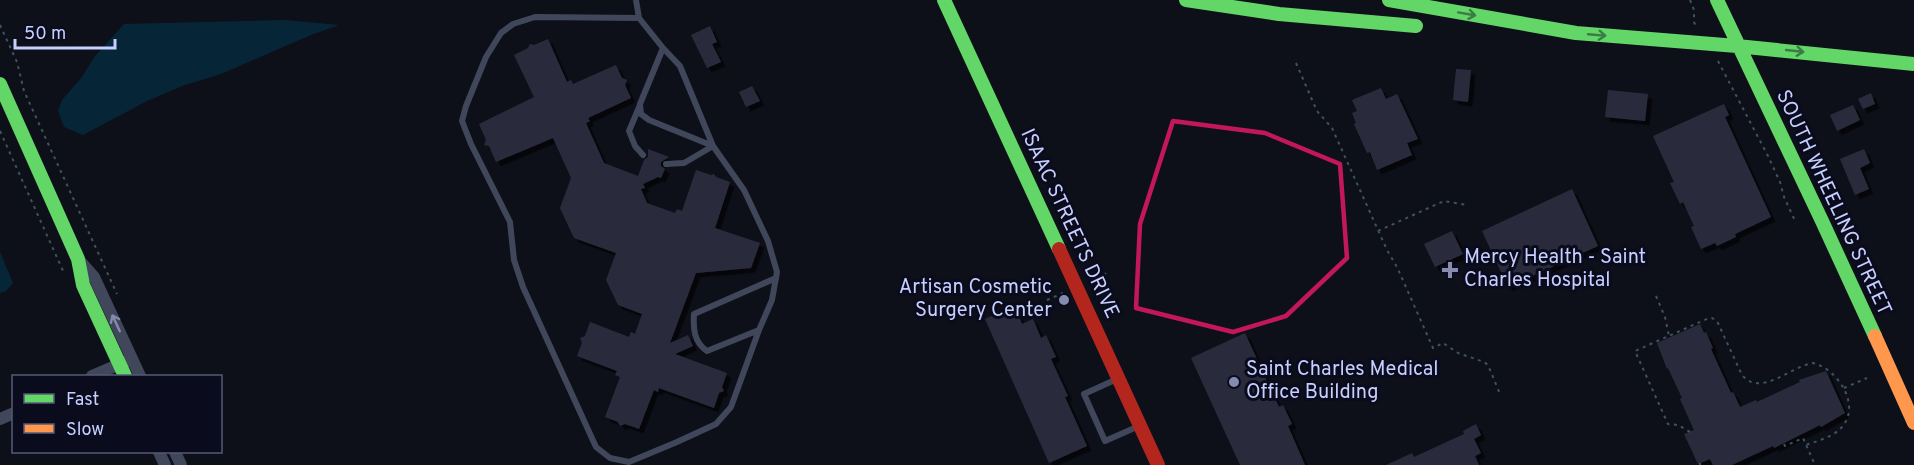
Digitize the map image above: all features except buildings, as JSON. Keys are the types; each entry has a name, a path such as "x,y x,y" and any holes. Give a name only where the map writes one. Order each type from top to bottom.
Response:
{"main road":[{"path":"1186,0 1279,14 1416,26"},
{"path":"1389,0 1576,33 1914,64"},
{"name":"SOUTH WHEELING STREET","path":"1717,2 1822,221 1914,423"},
{"name":"ISAAC STREETS DRIVE","path":"949,3 1158,465"},
{"path":"0,84 78,259 83,285 126,366"}],"street":[{"path":"95,375 126,366 139,375"}],"lane":[{"path":"636,0 639,18 680,66 713,146 749,200 768,241 777,272 772,300 731,407 716,424 629,462 610,458 596,447 523,287 514,260 510,222 462,122 465,106 486,57 501,33 513,24 535,17 639,18"},
{"path":"643,155 635,146 629,131 663,48"},
{"path":"640,104 641,114 649,120 713,146"},
{"path":"666,164 684,163 713,146"},
{"path":"759,330 707,351 699,345 693,328 694,314 776,278"},
{"path":"1118,378 1084,394 1105,441 1140,425"}],"path":[{"path":"1690,0 1695,15 1694,22 1710,55 1721,65 1740,100 1780,182 1796,223"},
{"path":"0,26 17,62 24,91 118,296"},
{"path":"1296,63 1317,111 1332,128 1387,250 1398,267 1433,348 1443,344 1458,353 1485,362 1500,394"},
{"path":"0,131 65,275"},
{"path":"1378,231 1444,201 1467,205"},
{"path":"1656,296 1665,317 1669,336"},
{"path":"1690,432 1678,425 1668,424 1635,351 1712,318 1717,321 1742,375 1748,381 1756,384 1765,383 1813,363 1830,372 1844,388 1848,408 1844,424 1837,431 1806,446"},
{"path":"1844,388 1867,378"},
{"path":"1784,444 1785,446 1803,438 1815,465"}],"highlighted area":[{"path":"1173,121 1265,133 1340,164 1347,258 1286,316 1233,332 1136,308 1140,224"}],"water":[{"path":"284,20 339,25 221,74 182,86 145,102 83,135 64,127 58,111 62,100 82,77 95,56 124,24"},
{"path":"0,252 13,283 6,291 0,293"}],"traffic: fast":[{"path":"944,0 1059,249"},
{"path":"1186,0 1279,14 1416,26"},
{"path":"1389,0 1576,33 1737,46"},
{"path":"1717,0 1875,336"},
{"path":"1737,46 1914,64"},
{"path":"0,84 78,259 83,285 125,375"}],"traffic: slow":[{"path":"1875,336 1914,423"}],"traffic: jam":[{"path":"1059,249 1158,465"}],"place":[{"name":"Mercy Health - Saint Charles Hospital","path":"1450,270"},
{"name":"Artisan Cosmetic Surgery Center","path":"1064,300"},
{"name":"Saint Charles Medical Office Building","path":"1234,382"}]}
